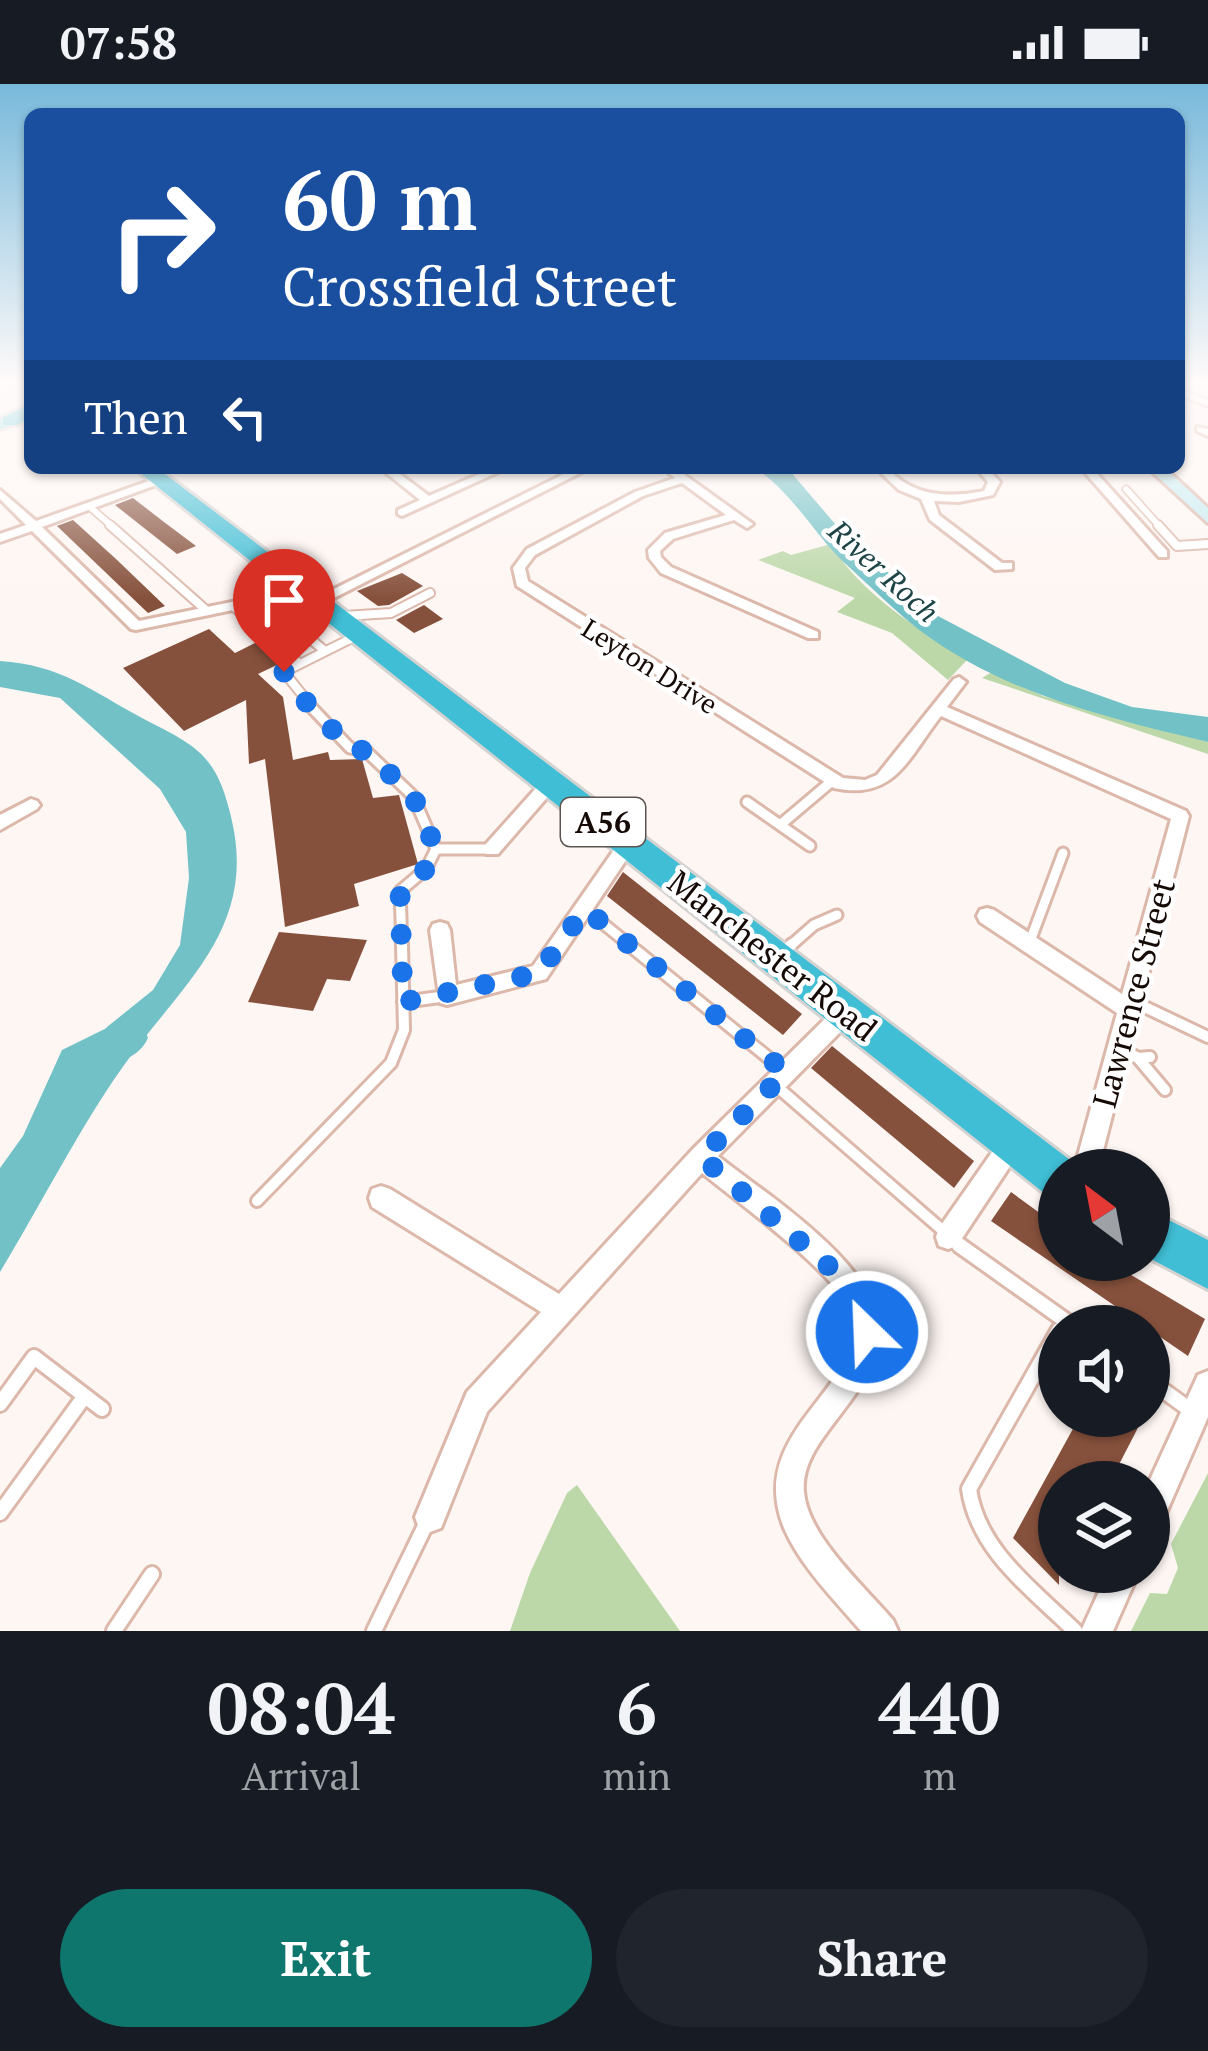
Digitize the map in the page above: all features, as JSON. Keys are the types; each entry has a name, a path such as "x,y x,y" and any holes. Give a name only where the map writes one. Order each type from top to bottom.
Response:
{"highway":[{"name":"Manchester Road","path":"152,474 1038,1162"},
{"path":"1170,1245 1208,1266"}],"street":[{"path":"0,538 89,506 152,474"},
{"path":"394,474 428,501"},
{"path":"402,512 489,474"},
{"path":"0,493 136,626 233,607 330,610 574,474"},
{"path":"676,474 741,520 664,539 654,550 658,562 810,628"},
{"path":"887,474 898,486 927,499 989,493 994,482 987,474"},
{"path":"1091,474 1163,554"},
{"path":"1162,474 1208,518"},
{"name":"Leyton Drive","path":"682,479 639,494 531,552 519,568 522,583 832,781"},
{"path":"927,499 934,518 999,567 1008,566"},
{"path":"832,781 857,787 883,779 959,682"},
{"name":"Lawrence Street","path":"938,709 1180,815 1129,1004 1135,1054 1095,1149"},
{"path":"492,849 551,782"},
{"path":"0,823 31,805"},
{"path":"440,930 447,996 539,973 632,845"},
{"path":"987,916 1129,1004"},
{"path":"430,1517 477,1402 701,1157 847,1012"},
{"path":"948,1237 1012,1143"},
{"path":"701,1157 845,1280 862,1306 867,1332 860,1362 795,1455 788,1475 797,1522 882,1631"},
{"path":"381,1198 561,1310"},
{"path":"1170,1469 1208,1384"},
{"path":"1097,1631 1114,1593"}],"lane":[{"path":"1126,489 1177,546 1208,544"},
{"path":"89,506 207,611"},
{"path":"325,651 330,610 392,613 430,592"},
{"path":"233,607 299,663"},
{"path":"254,624 279,613 325,651"},
{"path":"325,651 284,672 290,685 350,748 366,751 413,796 436,849"},
{"path":"780,825 832,781"},
{"path":"747,802 810,846"},
{"path":"436,849 492,849"},
{"path":"257,1201 391,1063 404,1030 400,891 426,869 436,849"},
{"path":"1029,944 1063,853"},
{"path":"585,909 780,1078 948,1237 1038,1306"},
{"path":"777,957 814,925 837,915"},
{"path":"403,1002 447,996"},
{"path":"1129,1004 1208,1037"},
{"path":"1135,1054 1166,1090"},
{"path":"0,1404 34,1357 102,1409"},
{"path":"1038,1371 969,1490 969,1502 972,1520 985,1538 1075,1631"},
{"path":"1170,1395 1195,1413"},
{"path":"0,1514 84,1396"},
{"path":"374,1631 430,1517"},
{"path":"114,1631 152,1574"}],"green space":[{"path":"831,544 874,594 967,660 948,680 892,633 837,612 855,598 758,560"},
{"path":"992,672 1043,696 1208,742 1208,754 982,678"},
{"path":"1208,1473 1208,1631 1131,1631 1150,1593 1170,1593 1178,1568 1171,1544"},
{"path":"577,1485 680,1631 510,1631 530,1573 567,1493"}],"water":[{"name":"River Roch","path":"763,474 792,474 842,532 938,616 1065,683 1132,707 1208,717 1208,742 1057,701 950,651 909,622 849,567"},
{"path":"0,661 74,680 202,755 226,799 237,860 233,894 208,955 106,1092 0,1272 0,1185 107,1027 153,990 180,945 189,878 186,832 160,789 60,698 0,687"}],"building":[{"path":"133,498 196,546 177,554 115,505"},
{"path":"73,520 165,606 148,613 57,526"},
{"path":"402,573 423,586 389,605 378,606 357,591"},
{"path":"424,605 443,619 414,633 396,620"},
{"path":"209,629 235,653 259,641 283,662 258,674 283,697 293,760 328,752 330,760 362,759 373,798 399,795 418,864 354,884 359,906 285,927 265,759 249,764 246,700 184,731 123,668"},
{"path":"623,872 802,1014 783,1035 607,896"},
{"path":"279,932 367,940 350,981 327,979 313,1011 248,1002"},
{"path":"832,1046 974,1161 954,1188 811,1068"},
{"path":"1011,1192 1038,1212 1038,1253 991,1221"},
{"path":"1079,1281 1141,1281 1205,1319 1188,1356 1170,1344 1170,1305 1114,1305"},
{"path":"1068,1437 1133,1437 1121,1461 1055,1461"},
{"path":"1038,1492 1038,1564 1013,1538"}],"waterway":[{"path":"0,1208 40,1153 77,1065 127,1038"}],"route":[{"path":"284,672 290,685 350,748 366,751 413,796 436,849 426,869 400,891 403,1002 539,973 585,909 786,1072 701,1157 845,1280 862,1306 867,1332"}]}
